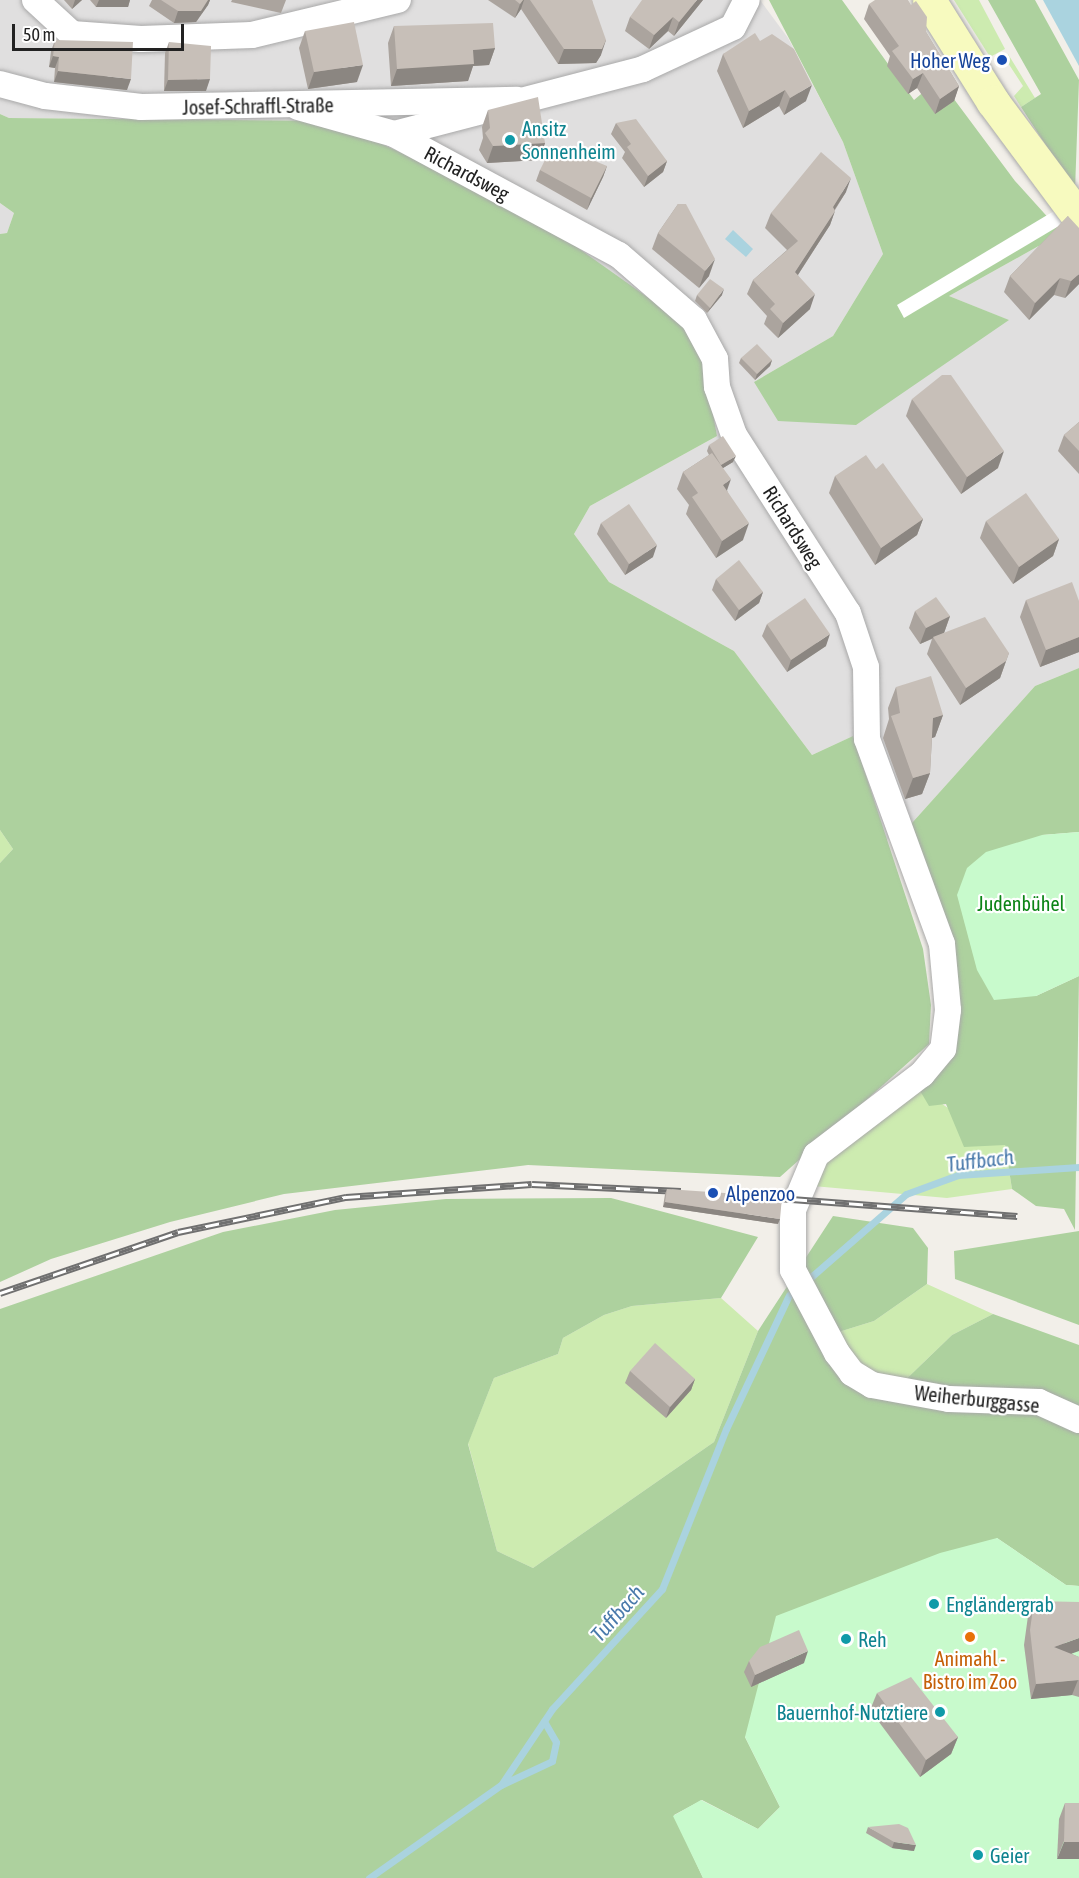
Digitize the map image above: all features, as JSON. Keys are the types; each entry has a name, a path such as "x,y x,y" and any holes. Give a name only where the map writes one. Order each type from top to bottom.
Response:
{"street":[{"path":"35,0 72,34 141,39 252,35 366,5 398,0"},
{"name":"Richardsweg","path":"394,134 517,100 643,69 733,27 747,0"},
{"path":"929,1 993,102 1079,218"},
{"name":"Josef-Schraffl-Straße","path":"0,84 45,96 141,107 298,107 517,100"},
{"name":"Richardsweg","path":"298,107 394,134 619,255 694,320 715,359 717,387 734,435 848,613 866,667 867,739 942,944 948,1010 943,1049 922,1074"},
{"name":"Weiherburggasse","path":"922,1074 816,1155 793,1210 793,1270 837,1353 852,1373 873,1385 949,1399 1038,1402 1079,1420"}],"shaded area":[{"path":"0,0 760,0 788,38 843,142 883,254 833,336 754,382 1008,320 949,296 1062,233 1079,252 1079,668 1035,686 903,833 884,841 853,736 812,755 734,651 609,582 574,534 590,506 717,436 330,121 9,118 0,114"},
{"path":"0,203 14,213 7,233 0,234"}],"green space":[{"path":"769,0 842,0 914,100 939,79 1015,181 1062,233 949,296 1009,320 856,425 778,421 754,382 833,336 883,254 843,142"},
{"path":"954,0 979,0 1005,49 990,57"},
{"path":"988,0 1035,0 1079,80 1075,190 1021,107 1041,94"},
{"path":"1008,54 1035,98 1021,107 1014,96 1023,86 1008,63 1001,63"},
{"path":"0,114 9,118 330,121 516,204 681,321 702,354 717,436 590,506 574,534 609,582 734,651 812,755 853,736 923,949 931,1005 929,1044 780,1177 528,1165 284,1194 170,1222 51,1259 0,1282 0,863 13,849 0,830 0,234 7,233 14,213 0,203"},
{"path":"1079,668 1079,832 1042,835 1036,996 1079,976 1075,1230 1064,1209 1036,1206 1012,1189 1005,1145 964,1147 946,1104 929,1106 919,1089 957,1025 903,833 1035,686"},
{"path":"0,830 13,849 0,863"},
{"name":"Judenbühel","path":"1079,832 1079,976 1036,996 994,1000 977,970 957,895 967,868 986,852 1042,835"},
{"path":"919,1089 1005,1145 1012,1189 947,1198 813,1186 822,1161"},
{"path":"611,1198 758,1237 721,1298 632,1306 604,1315 563,1338 558,1354 494,1378 468,1444 497,1551 533,1568 714,1442 758,1331 833,1216 913,1228 928,1248 927,1284 874,1321 829,1335 837,1353 896,1389 952,1335 993,1314 1079,1345 1079,1586 1066,1585 997,1538 745,1737 780,1807 758,1829 702,1800 674,1815 703,1878 0,1878 0,1309 223,1232 335,1210 446,1199"},
{"path":"1079,1231 1079,1325 955,1279 954,1251"},
{"path":"927,1284 993,1314 952,1335 896,1389 872,1385 829,1335 874,1321"},
{"path":"721,1298 758,1331 714,1442 533,1568 497,1551 468,1443 494,1378 558,1354 563,1338 604,1315 632,1306"},
{"path":"997,1538 1066,1585 1079,1586 1079,1878 703,1878 673,1816 701,1800 758,1829 780,1807 745,1737 776,1616 940,1553"}],"water":[{"path":"1043,0 1079,0 1079,66"},
{"path":"733,230 753,249 746,257 725,239"}],"pier":[{"path":"1079,196 1079,214 904,318 897,305"}],"building":[{"path":"161,0 208,0 201,11 178,11"},
{"path":"530,0 592,0 606,40 602,49 564,49"},
{"path":"642,0 697,0 679,22 673,17 654,35 630,17"},
{"path":"875,0 908,0 911,5 916,1 927,17 926,32 959,86 940,99 923,73 913,79 892,51 899,46 869,4"},
{"path":"354,22 363,65 314,72 305,31"},
{"path":"493,23 495,48 473,50 474,64 397,69 394,26"},
{"path":"755,33 760,41 772,34 794,49 812,85 790,98 785,90 749,111 723,54"},
{"path":"55,40 133,42 131,79 58,71 59,57 53,56"},
{"path":"169,42 211,46 210,79 168,80"},
{"path":"538,97 545,143 493,146 485,133 490,128 488,110"},
{"path":"636,119 667,161 648,176 627,147 631,144 616,123"},
{"path":"566,149 607,166 591,198 540,170 548,154"},
{"path":"821,152 851,178 833,207 835,211 795,272 815,294 783,323 770,309 775,304 753,280 798,241 771,213"},
{"path":"678,204 686,204 715,259 705,271 658,233"},
{"path":"1068,216 1079,228 1079,274 1071,281 1060,278 1035,303 1010,276"},
{"path":"710,279 724,289 710,308 697,295"},
{"path":"757,344 772,360 757,374 741,358"},
{"path":"942,375 951,375 1004,451 967,477 912,399"},
{"path":"1079,422 1079,451 1064,435"},
{"path":"723,436 736,456 721,465 709,445"},
{"path":"712,453 731,479 723,485 749,523 722,541 692,497 698,493 683,472"},
{"path":"866,455 876,469 883,463 923,519 881,548 835,476"},
{"path":"1026,493 1059,539 1019,567 986,521"},
{"path":"629,504 657,545 629,564 601,523"},
{"path":"739,560 763,592 739,610 716,579"},
{"path":"1072,582 1079,601 1079,637 1046,650 1026,600"},
{"path":"936,597 950,616 926,628 915,611"},
{"path":"805,598 830,634 791,660 767,624"},
{"path":"985,617 1009,653 1006,661 966,688 933,637"},
{"path":"931,676 943,715 933,718 930,773 913,778 891,716 900,713 896,687"},
{"path":"667,1189 782,1197 780,1219 665,1202"},
{"path":"655,1343 695,1379 670,1407 630,1371"},
{"path":"1034,1601 1079,1602 1079,1638 1054,1647 1079,1657 1079,1680 1036,1684 1030,1630"},
{"path":"799,1630 808,1651 755,1675 749,1661 760,1647"},
{"path":"911,1677 958,1737 926,1760 877,1693"},
{"path":"1065,1803 1079,1803 1079,1842 1064,1842"},
{"path":"899,1824 908,1828 916,1845 894,1842 868,1827"}],"waterway":[{"name":"Tuffbach","path":"811,1277 906,1194 958,1175 1079,1167"},
{"name":"Tuffbach","path":"369,1878 501,1785 552,1709 662,1589 726,1429 789,1295"},
{"path":"503,1784 552,1761 556,1742 544,1721"}],"railway":[{"path":"0,1293 178,1232 346,1197 532,1184 681,1191"},
{"path":"765,1197 1017,1216"}],"place":[{"name":"Hoher Weg","path":"1002,60"},
{"name":"Ansitz Sonnenheim","path":"510,140"},
{"name":"Alpenzoo","path":"713,1193"},
{"name":"Engländergrab","path":"934,1604"},
{"name":"Animahl - Bistro im Zoo","path":"970,1637"},
{"name":"Reh","path":"846,1639"},
{"name":"Bauernhof-Nutztiere","path":"940,1712"},
{"name":"Geier","path":"978,1855"}]}
